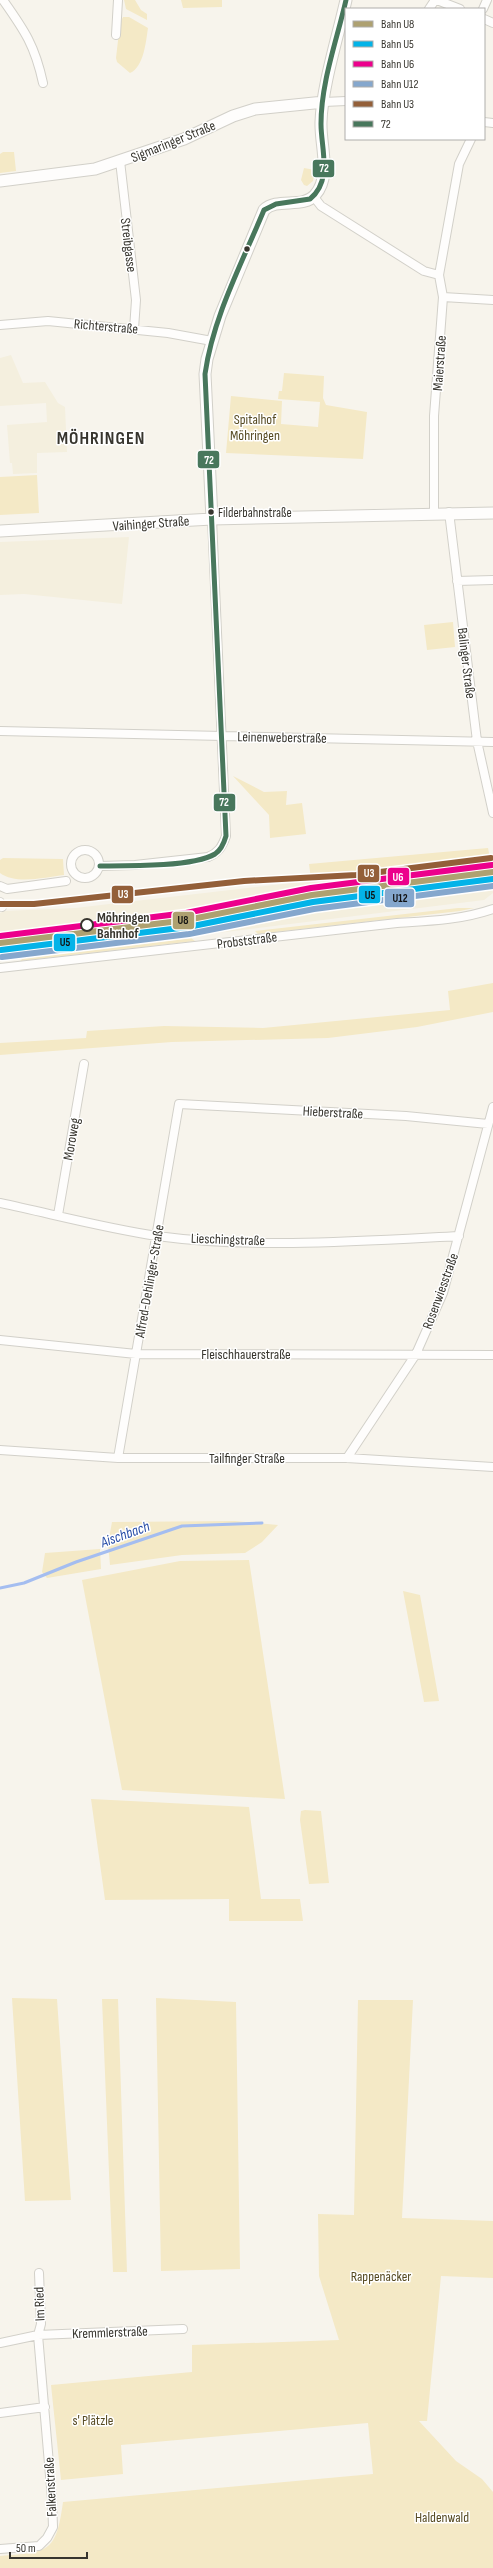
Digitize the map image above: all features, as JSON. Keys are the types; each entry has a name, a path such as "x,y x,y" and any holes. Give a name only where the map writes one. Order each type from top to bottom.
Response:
{"main road":[{"path":"212,519 205,374 212,341 264,210 279,203 298,202 314,197 322,188 324,178 321,122 346,0"},
{"name":"Sigmaringer Straße","path":"0,180 84,171 120,161 184,139 233,116 255,109 324,102"},
{"name":"Vaihinger Straße","path":"0,531 212,519 434,512 493,513"}],"street":[{"path":"3,0 23,28 37,55 43,83"},
{"path":"116,35 118,0"},
{"path":"430,8 436,0 457,8"},
{"name":"Sigmaringer Straße","path":"324,102 345,101"},
{"name":"Maierstraße","path":"434,512 434,416 443,297 439,275 459,164 471,140"},
{"name":"Streibgasse","path":"120,161 136,300 134,329"},
{"path":"314,197 321,206 418,267 439,275"},
{"path":"443,297 493,300"},
{"name":"Richterstraße","path":"0,325 48,321 134,329 212,341"},
{"name":"Balinger Straße","path":"450,512 477,741 493,813"},
{"path":"100,866 135,866 208,858 220,849 226,836 220,736 212,519"},
{"path":"457,581 493,580"},
{"name":"Leinenweberstraße","path":"0,731 493,742"},
{"path":"0,894 4,888 66,881"},
{"name":"Probststraße","path":"0,968 397,923 448,920 474,916 493,909"},
{"name":"Moroweg","path":"58,1215 84,1064"},
{"name":"Hieberstraße","path":"178,1104 406,1116 488,1124"},
{"name":"Alfred-Dehlinger-Straße","path":"118,1458 157,1236 178,1104"},
{"name":"Rosenwiesstraße","path":"347,1458 416,1354 443,1293 493,1107"},
{"name":"Lieschingstraße","path":"0,1203 157,1236 238,1242 384,1240 459,1236"},
{"name":"Fleischhauerstraße","path":"0,1340 136,1354 493,1355"},
{"name":"Tailfinger Straße","path":"0,1450 118,1458 347,1458 493,1467"},
{"name":"Im Ried","path":"38,2335 41,2324 39,2273"},
{"name":"Kremmlerstraße","path":"0,2343 38,2335 183,2329"},
{"path":"0,2413 45,2407 38,2335"},
{"name":"Falkenstraße","path":"0,2549 39,2546 47,2538 52,2527 52,2499 45,2407"}],"shaded area":[{"path":"11,355 23,383 45,382 58,403 65,407 67,452 37,453 37,473 13,474 12,463 10,463 7,425 47,422 46,403 0,406 0,358"},
{"path":"129,537 122,604 24,594 0,595 0,542"},
{"name":"Möhringen Bahnhof","path":"490,860 493,893 484,900 0,960 0,913 4,911 75,908"}],"green space":[{"path":"124,0 135,0 141,10 147,14 147,20 126,9"},
{"path":"181,0 222,0 222,7 183,8"},
{"path":"123,17 129,17 148,28 144,53 135,70 130,73 117,62 116,58 120,23"},
{"path":"3,152 14,152 16,171 0,173 0,154"},
{"path":"304,168 315,170 313,181 307,186 304,185 301,180"},
{"name":"Spitalhof Möhringen","path":"284,373 324,376 323,398 326,405 367,412 363,459 226,453 231,396 282,401 281,424 318,427 320,402 278,399 279,391 282,391"},
{"path":"37,475 39,513 0,515 0,477"},
{"path":"453,622 455,647 427,650 424,625"},
{"path":"233,776 264,792 287,791 286,805 302,803 306,834 270,838 269,815"},
{"path":"488,848 490,858 311,879 309,864"},
{"path":"3,858 63,859 64,875 31,879 14,879 0,873 0,860"},
{"path":"458,908 474,908 460,911 258,934 255,931"},
{"path":"191,938 195,941 20,961 23,958"},
{"path":"493,983 493,1012 417,1027 328,1038 172,1042 0,1055 0,1043 86,1038 87,1031 164,1026 263,1028 450,1010 448,991"},
{"path":"235,1521 278,1525 262,1542 245,1553 182,1555 110,1565 108,1544 112,1522"},
{"path":"100,1549 101,1569 47,1578 42,1572 45,1553"},
{"path":"249,1560 285,1799 122,1790 82,1580 180,1561"},
{"path":"403,1591 420,1595 439,1701 424,1702"},
{"path":"91,1799 249,1807 261,1899 300,1899 303,1921 229,1921 229,1899 105,1900"},
{"path":"301,1811 321,1811 329,1883 309,1884 300,1820"},
{"path":"12,1998 57,1999 71,2200 25,2201"},
{"path":"156,1998 236,2002 240,2269 161,2271"},
{"path":"102,1999 118,1999 127,2272 113,2272"},
{"path":"358,2000 413,2000 402,2218 493,2221 493,2278 441,2276 427,2421 419,2421 456,2461 482,2479 493,2492 493,2568 0,2568 0,2556 30,2553 40,2551 47,2547 53,2540 57,2531 63,2502 373,2474 368,2423 121,2445 123,2474 61,2480 51,2385 192,2372 192,2345 339,2340 319,2276 318,2214 354,2215"}],"waterway":[{"name":"Aischbach","path":"0,1588 24,1583 76,1562 182,1526 262,1523"}],"rail line":[{"name":"U3","path":"0,904 34,904 244,881 356,875 491,858"},
{"name":"U6","path":"0,936 186,913 311,888 492,865"},
{"name":"U8","path":"0,943 187,920 312,895 493,872"},
{"name":"U5","path":"1,950 188,927 313,902 493,879"},
{"name":"U12","path":"2,957 189,934 314,909 493,886"}],"transit line":[{"name":"72","path":"100,866 176,864 205,858 215,854 219,850 226,836 205,374 214,332 221,311 264,210 276,204 310,199 317,191 321,183 324,174 321,124 324,93 330,61 346,0"}],"place":[{"name":"Filderbahnstraße","path":"211,512"},
{"name":"Möhringen Bahnhof","path":"87,925"}],"district":[{"name":"MÖHRINGEN","path":"101,438"}],"park label":[{"name":"Rappenäcker","path":"381,2276"},
{"name":"s' Plätzle","path":"93,2420"},
{"name":"Haldenwald","path":"442,2517"}]}
